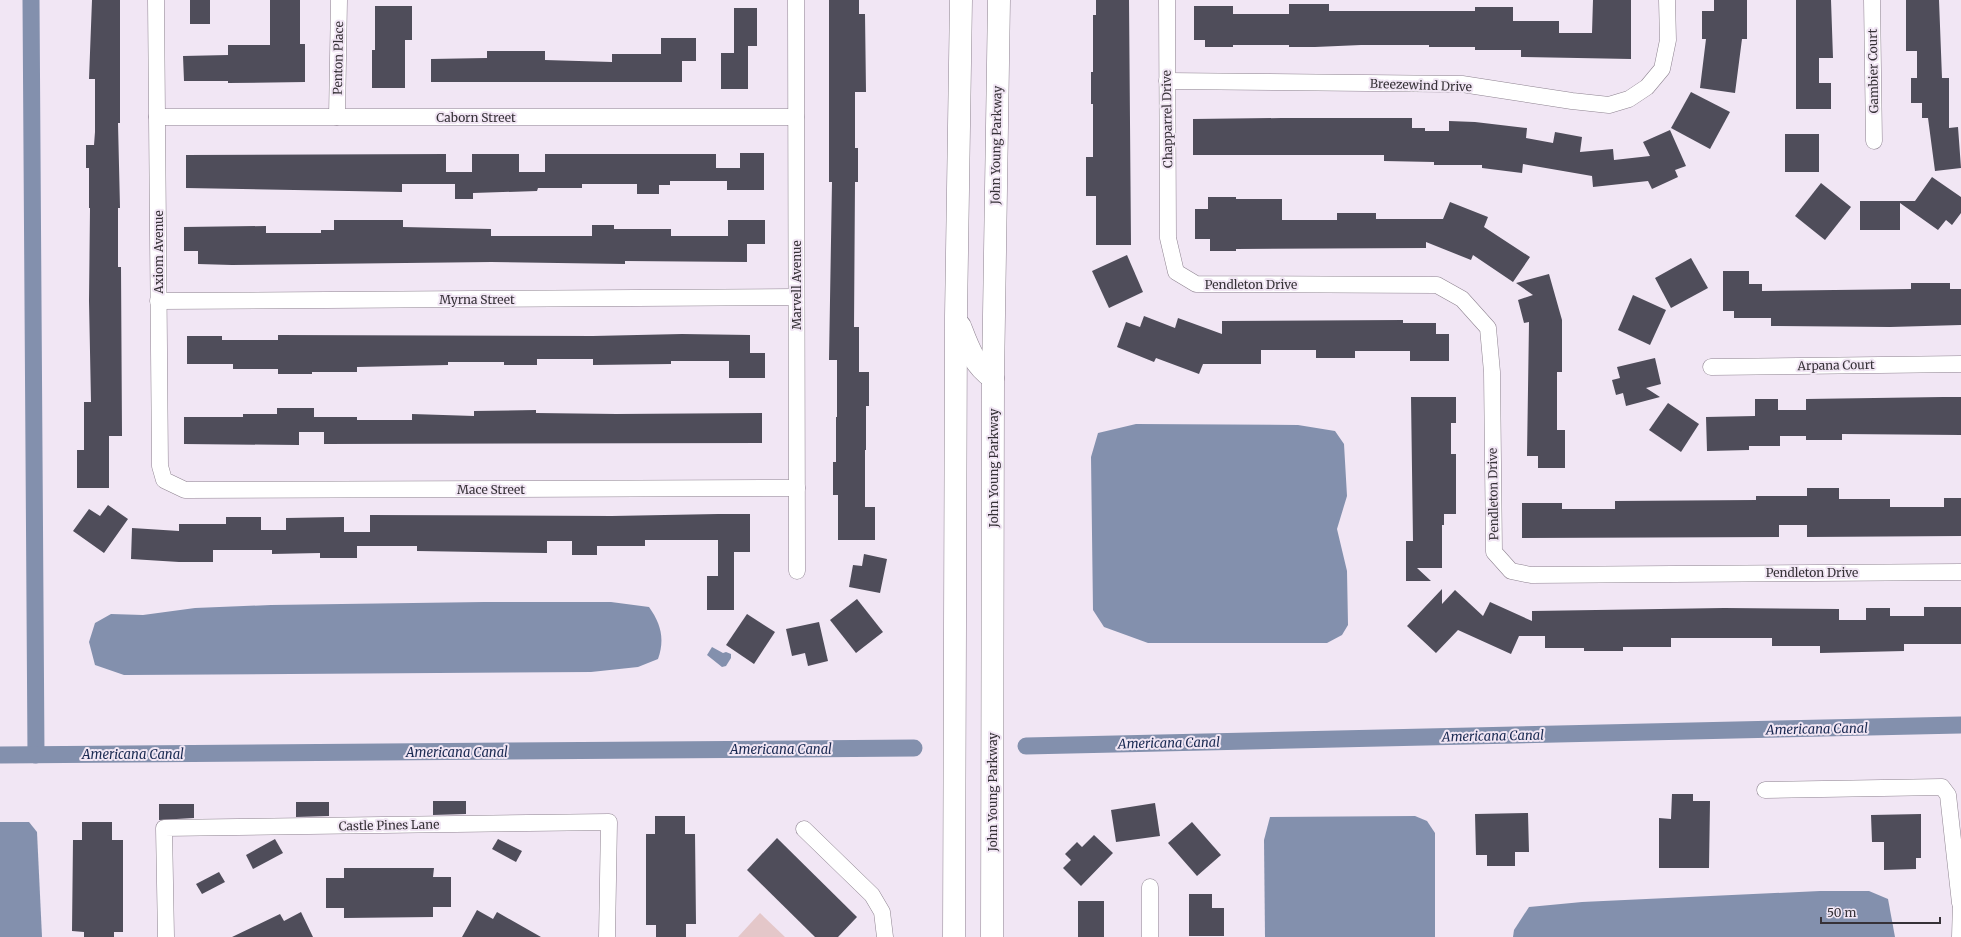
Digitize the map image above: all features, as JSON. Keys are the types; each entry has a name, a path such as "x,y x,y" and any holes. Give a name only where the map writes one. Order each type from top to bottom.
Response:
{"highway":[{"path":"954,937 956,316 961,0"},
{"name":"John Young Parkway","path":"992,937 993,378 999,0"},
{"path":"956,316 973,359 983,371 993,378"}],"street":[{"name":"Axiom Avenue","path":"156,0 160,466 164,480 185,490"},
{"name":"Penton Place","path":"338,117 339,0"},
{"name":"Marvell Avenue","path":"796,0 797,571"},
{"name":"Chapparrel Drive","path":"1167,0 1168,238"},
{"name":"Breezewind Drive","path":"1167,81 1462,84 1572,101 1610,105 1630,99 1647,87 1662,69 1668,40 1667,0"},
{"name":"Gambier Court","path":"1872,0 1874,141"},
{"name":"Caborn Street","path":"157,117 796,117"},
{"name":"Pendleton Drive","path":"1168,238 1176,272 1196,284 1437,285 1462,298 1488,328 1492,372 1494,552 1511,571 1531,574 1961,572"},
{"name":"Myrna Street","path":"158,301 796,297"},
{"name":"Arpana Court","path":"1710,367 1961,364"},
{"name":"Mace Street","path":"185,490 797,488"},
{"path":"1765,790 1942,787 1948,795 1960,902 1960,937"},
{"name":"Castle Pines Lane","path":"166,937 164,828 609,822 607,937"},
{"path":"804,828 872,895 882,912 884,937"},
{"path":"1150,887 1150,937"}],"shaded area":[{"path":"760,913 785,937 738,937"}],"water":[{"path":"1136,424 1298,425 1335,431 1344,444 1347,496 1337,529 1347,571 1348,625 1342,635 1327,643 1148,643 1104,627 1093,610 1091,457 1098,433"},
{"path":"611,602 649,607 661,632 661,645 658,659 638,667 591,672 124,675 95,665 89,642 95,623 111,614 143,615 195,608 271,605"},
{"path":"712,647 723,653 726,652 731,654 731,658 726,666 722,667 707,655"},
{"path":"1415,816 1427,821 1435,833 1435,937 1265,937 1264,840 1270,817"},
{"path":"0,822 29,822 37,832 42,937 0,937"},
{"path":"1820,891 1869,891 1888,899 1895,937 1513,937 1514,930 1529,907 1582,902"}],"building":[{"path":"92,0 120,0 120,123 118,123 120,208 118,208 118,267 121,267 122,436 109,436 109,488 77,488 77,450 84,450 84,402 91,402 89,301 90,208 89,168 86,168 86,145 94,145 95,132 95,79 89,79"},
{"path":"190,0 210,0 210,24 190,24"},
{"path":"270,0 300,0 300,44 305,44 305,82 228,83 228,81 184,81 183,56 228,55 228,45 270,45"},
{"path":"829,0 859,0 859,14 865,14 866,92 855,92 855,148 858,148 858,182 855,182 854,327 859,327 859,372 869,372 869,406 866,406 865,507 875,507 875,540 838,540 838,495 833,495 833,462 836,462 837,360 829,360 832,182 829,182"},
{"path":"1096,0 1129,0 1131,245 1096,245 1096,196 1086,196 1086,157 1093,157 1093,104 1091,104 1091,72 1093,72 1093,15 1096,15"},
{"path":"1593,0 1631,0 1631,59 1521,57 1521,50 1475,50 1475,47 1429,47 1429,45 1289,47 1289,45 1233,45 1233,47 1205,47 1205,40 1194,40 1194,6 1233,6 1233,14 1289,14 1289,4 1329,4 1329,11 1475,11 1475,7 1513,7 1513,21 1559,21 1559,33 1592,33"},
{"path":"1714,0 1747,0 1747,39 1742,39 1735,93 1700,88 1706,39 1702,39 1702,11 1714,11"},
{"path":"1796,0 1831,0 1833,58 1819,58 1819,83 1831,83 1831,109 1796,109"},
{"path":"1906,0 1939,0 1942,78 1949,78 1949,128 1958,127 1961,168 1935,171 1928,118 1922,118 1922,103 1911,103 1911,78 1917,78 1917,51 1906,51"},
{"path":"375,6 412,6 412,40 405,40 405,88 372,88 372,50 375,50"},
{"path":"734,8 757,8 757,46 748,46 748,89 721,89 721,53 734,53"},
{"path":"661,38 696,38 696,61 682,61 682,82 431,82 431,59 487,58 487,51 545,51 545,60 612,62 612,54 661,54"},
{"path":"1691,92 1730,112 1710,149 1671,128"},
{"path":"1412,118 1412,128 1425,128 1425,131 1449,131 1449,121 1475,122 1527,128 1526,138 1553,143 1555,132 1582,137 1580,152 1613,149 1614,160 1650,156 1643,142 1670,130 1686,166 1675,170 1678,177 1652,189 1648,181 1593,187 1592,176 1523,164 1522,173 1482,168 1482,165 1434,165 1434,162 1384,161 1384,155 1193,155 1193,119"},
{"path":"1785,134 1819,134 1819,172 1785,172"},
{"path":"740,153 764,153 764,190 727,190 727,181 670,181 670,185 659,185 659,194 637,194 637,184 582,184 582,188 538,188 537,191 473,193 473,199 455,199 455,184 402,184 402,192 186,188 186,155 446,154 446,172 472,172 472,154 519,154 519,172 545,172 545,154 716,154 716,168 740,168"},
{"path":"1932,177 1961,197 1961,213 1952,225 1946,220 1938,230 1900,203 1900,230 1860,230 1860,201 1915,201"},
{"path":"1821,183 1851,207 1825,240 1795,216"},
{"path":"1208,197 1236,197 1236,199 1282,199 1282,220 1337,220 1337,213 1376,213 1376,219 1443,219 1450,202 1488,217 1484,227 1530,257 1513,282 1473,255 1471,260 1426,242 1426,248 1236,249 1236,251 1210,251 1210,239 1195,239 1195,209 1208,209"},
{"path":"334,220 403,220 403,227 491,229 491,236 592,236 592,225 614,225 614,229 671,229 671,236 728,236 728,220 765,220 765,244 747,244 747,262 625,261 625,264 491,262 232,265 198,264 198,251 184,251 184,227 266,226 266,233 321,233 321,230 334,230"},
{"path":"1127,255 1143,292 1109,308 1092,271"},
{"path":"1691,258 1708,288 1671,308 1655,278"},
{"path":"1723,271 1749,271 1749,284 1762,284 1762,291 1911,289 1911,283 1950,283 1950,289 1961,289 1961,325 1890,327 1771,326 1771,318 1734,318 1734,311 1723,311"},
{"path":"1549,274 1562,320 1562,372 1557,372 1557,430 1565,430 1565,468 1538,468 1538,456 1527,456 1529,322 1524,323 1518,300 1533,295 1516,283"},
{"path":"1633,295 1666,310 1650,345 1618,330"},
{"path":"1144,316 1175,328 1178,318 1222,334 1222,321 1403,320 1403,323 1436,323 1436,334 1449,334 1449,361 1410,361 1410,351 1355,351 1355,358 1316,358 1316,350 1261,350 1261,364 1203,364 1199,374 1156,358 1154,362 1117,347 1126,322 1140,327"},
{"path":"682,334 750,335 750,353 765,353 765,378 729,378 729,361 671,361 671,364 593,365 593,359 537,359 537,365 504,365 504,362 448,362 448,365 357,367 357,372 312,372 312,374 278,374 278,369 233,369 233,364 187,364 187,336 222,336 222,340 278,340 278,335 593,336"},
{"path":"1655,358 1661,384 1646,388 1660,397 1626,406 1623,393 1616,395 1612,380 1620,378 1617,367"},
{"path":"1411,397 1456,397 1456,423 1451,423 1451,454 1456,454 1456,514 1444,514 1444,525 1442,525 1442,568 1417,568 1431,581 1406,581 1406,541 1413,541"},
{"path":"1961,397 1961,435 1842,434 1842,440 1806,440 1806,436 1780,436 1780,446 1749,446 1749,450 1707,451 1706,417 1755,416 1755,399 1778,399 1778,410 1806,410 1806,399"},
{"path":"1668,403 1699,424 1681,452 1649,430"},
{"path":"277,408 314,408 314,417 357,417 357,420 412,420 412,414 474,416 474,411 536,410 536,413 617,414 762,413 762,443 324,444 324,432 299,432 299,445 184,444 184,417 243,417 243,414 277,414"},
{"path":"1807,488 1839,488 1839,499 1890,499 1890,507 1944,507 1944,498 1961,498 1961,536 1807,537 1807,525 1779,525 1779,537 1522,538 1522,503 1562,503 1562,509 1615,509 1615,501 1756,500 1756,496 1807,496"},
{"path":"108,505 128,519 104,553 73,531 89,509 100,516"},
{"path":"750,514 750,552 734,552 734,610 707,610 707,576 718,576 718,540 645,540 645,546 597,546 597,555 572,555 572,541 547,541 547,553 417,551 417,546 357,546 357,558 320,558 320,553 272,554 272,550 213,550 213,562 179,562 131,559 132,528 179,531 179,524 226,524 226,517 261,517 261,530 286,530 286,518 344,517 344,532 370,532 370,515 612,516"},
{"path":"864,554 887,559 880,593 849,587 853,565 862,566"},
{"path":"1442,589 1442,604 1455,590 1483,616 1490,602 1532,621 1532,611 1724,608 1839,609 1839,620 1866,620 1866,608 1890,608 1890,616 1924,616 1924,607 1961,607 1961,644 1904,644 1904,651 1820,653 1820,646 1772,646 1772,638 1671,638 1671,647 1623,647 1623,651 1584,651 1584,648 1545,648 1545,636 1519,636 1511,654 1458,630 1436,653 1407,626"},
{"path":"857,599 883,632 856,653 830,620"},
{"path":"747,614 775,632 754,664 726,645"},
{"path":"819,622 828,661 808,666 805,653 792,656 786,629"},
{"path":"1672,794 1693,794 1693,801 1710,801 1709,868 1659,868 1659,818 1671,819"},
{"path":"433,801 466,801 466,814 433,815"},
{"path":"296,802 329,802 329,816 296,817"},
{"path":"1155,803 1160,836 1116,842 1111,810"},
{"path":"159,804 194,804 194,818 159,820"},
{"path":"1528,813 1529,852 1515,852 1515,866 1487,866 1487,855 1476,855 1475,814"},
{"path":"1921,814 1921,858 1916,858 1916,869 1884,870 1884,842 1872,842 1871,815"},
{"path":"655,816 685,816 685,834 695,834 696,924 686,924 686,937 656,937 656,925 646,925 646,834 655,834"},
{"path":"82,822 112,822 112,840 123,840 123,932 114,932 114,937 84,937 84,932 72,931 73,840 82,840"},
{"path":"1192,822 1221,855 1197,876 1168,843"},
{"path":"1094,835 1113,853 1081,886 1063,868 1071,860 1065,854 1077,842 1082,847"},
{"path":"777,838 857,917 838,937 815,937 747,870"},
{"path":"275,839 283,853 253,869 246,855"},
{"path":"498,839 522,851 516,862 492,849"},
{"path":"344,868 434,868 433,877 451,877 451,907 433,907 433,917 344,918 344,908 326,908 326,878 344,878"},
{"path":"219,872 225,882 202,894 196,884"},
{"path":"1189,894 1212,894 1212,908 1224,908 1224,936 1189,936"},
{"path":"1078,901 1104,901 1104,937 1078,937"},
{"path":"477,910 493,919 497,912 541,937 462,937"},
{"path":"301,912 313,937 232,937 280,914 284,921"}],"waterway":[{"path":"31,0 36,755"},
{"name":"Americana Canal","path":"1026,746 1961,725"},
{"name":"Americana Canal","path":"0,755 914,748"}]}
